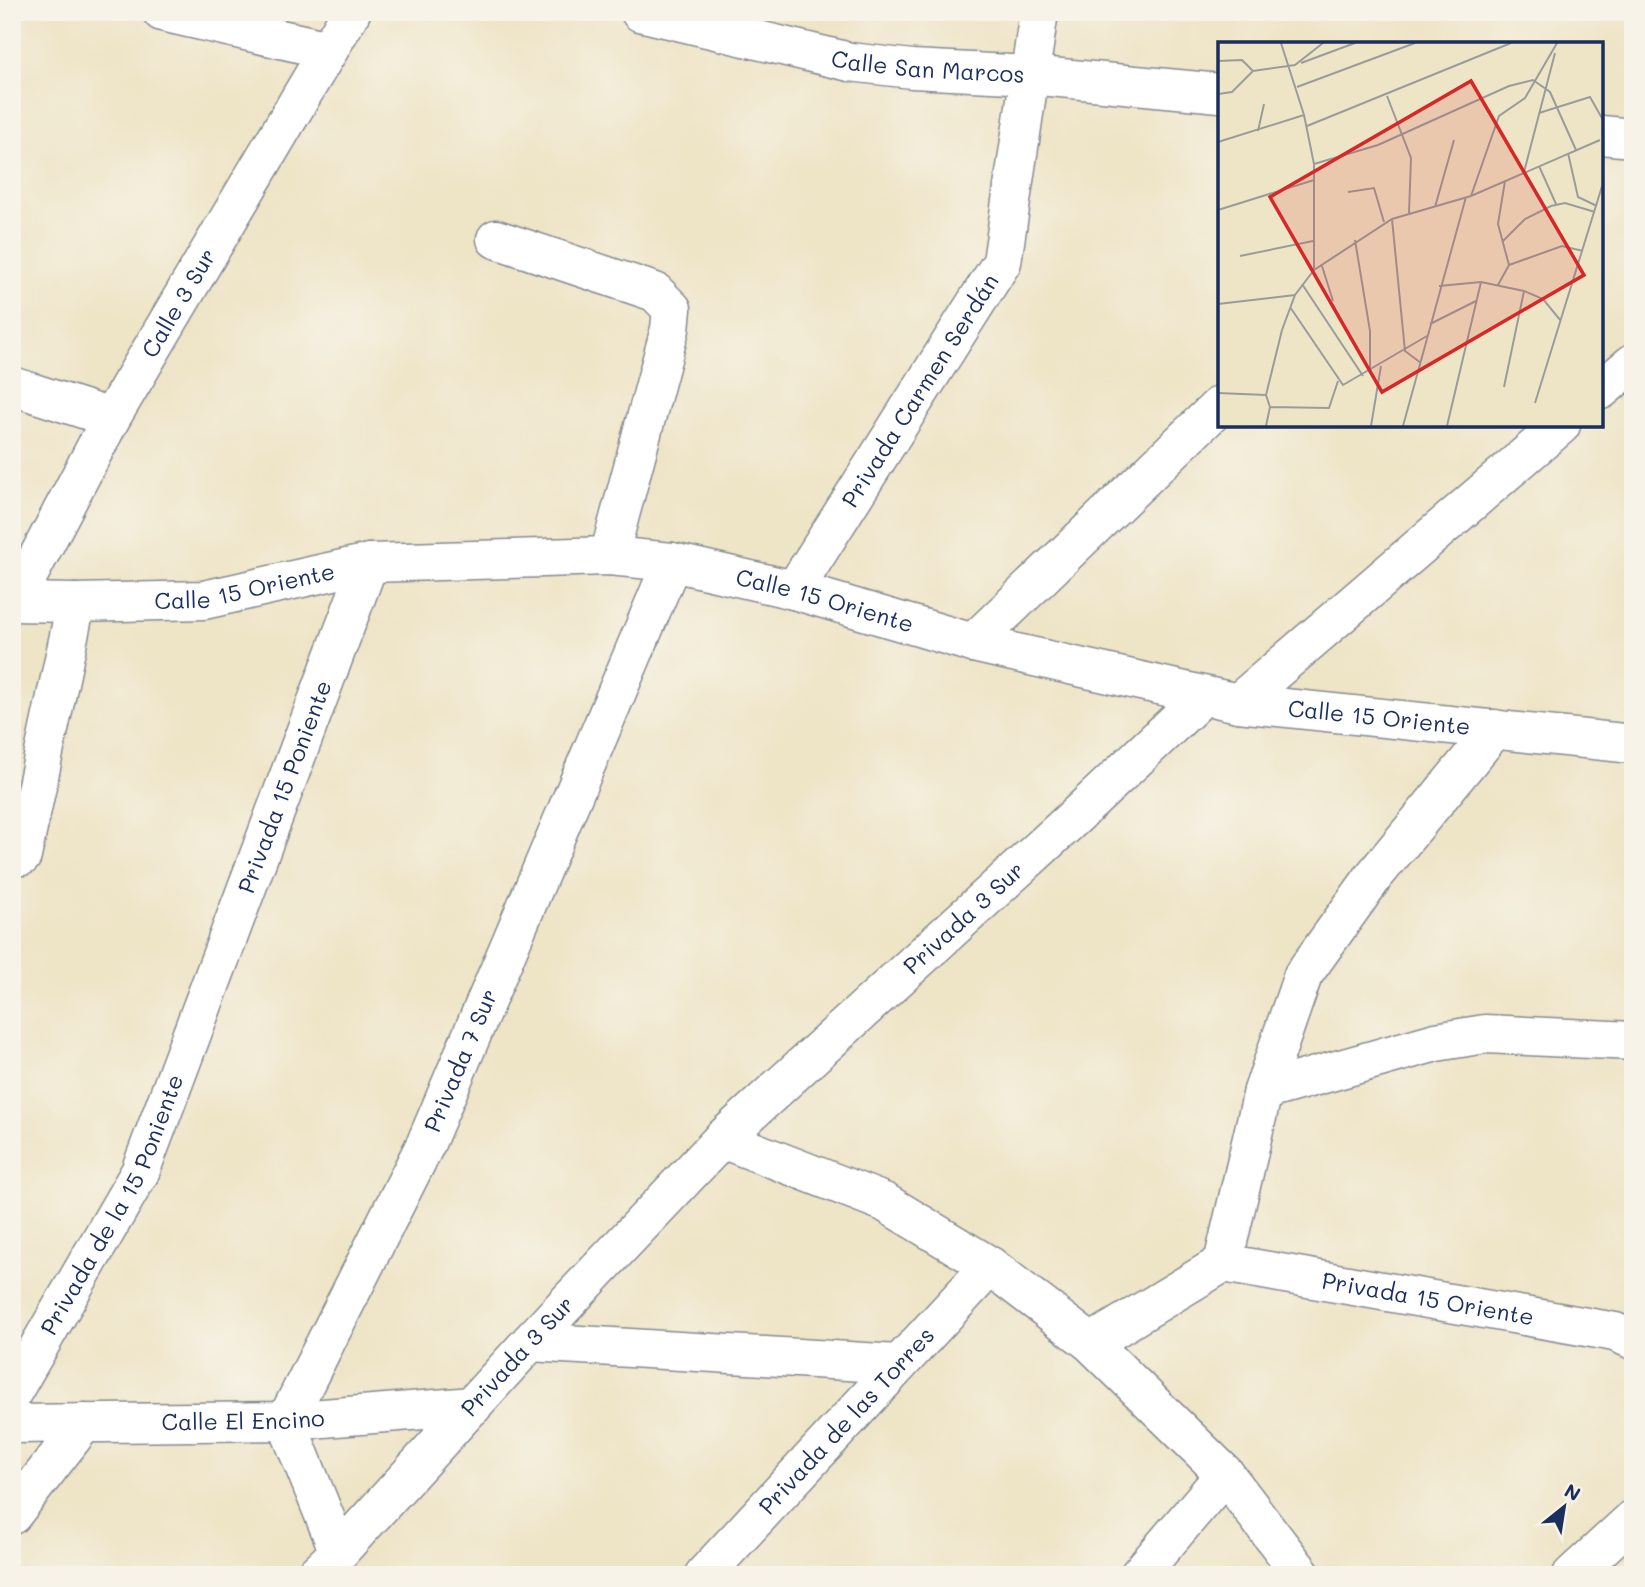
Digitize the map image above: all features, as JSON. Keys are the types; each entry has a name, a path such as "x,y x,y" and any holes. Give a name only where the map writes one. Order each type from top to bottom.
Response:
{"street":[{"path":"162,12 329,50"},
{"name":"Calle 3 Sur","path":"14,601 111,418 351,12"},
{"name":"Calle San Marcos","path":"640,12 850,62 1218,93"},
{"name":"Privada Carmen Serdán","path":"794,590 1002,262 1039,12"},
{"path":"1603,135 1633,138"},
{"path":"496,239 655,292 671,309 670,329 610,556"},
{"path":"1603,388 1633,363"},
{"path":"12,386 111,418"},
{"path":"973,643 1218,407"},
{"name":"Privada 3 Sur","path":"327,1563 530,1342 722,1139 1081,811 1558,427"},
{"name":"Calle 15 Oriente","path":"14,601 76,603 204,600 369,563 610,556 671,562 794,590 973,643 1221,700 1633,744"},
{"name":"Privada 7 Sur","path":"286,1421 426,1143 671,562"},
{"name":"Privada 15 Poniente","path":"201,1011 369,563"},
{"path":"22,856 76,603"},
{"path":"1091,1343 1223,1263 1263,1091 1303,975 1374,876 1495,729"},
{"name":"Privada de la 15 Poniente","path":"12,1393 139,1172 201,1011"},
{"path":"1263,1091 1436,1042 1485,1034 1633,1041"},
{"path":"722,1139 884,1202 990,1266 1091,1343 1226,1474 1301,1575"},
{"name":"Privada 15 Oriente","path":"1223,1263 1615,1332 1633,1340"},
{"name":"Privada de las Torres","path":"704,1575 990,1266"},
{"path":"530,1342 898,1364"},
{"name":"Calle El Encino","path":"12,1424 286,1421 473,1406"},
{"path":"286,1421 327,1563"},
{"path":"12,1515 84,1423"},
{"path":"1139,1575 1226,1474"},
{"path":"1572,1575 1633,1519"}]}
